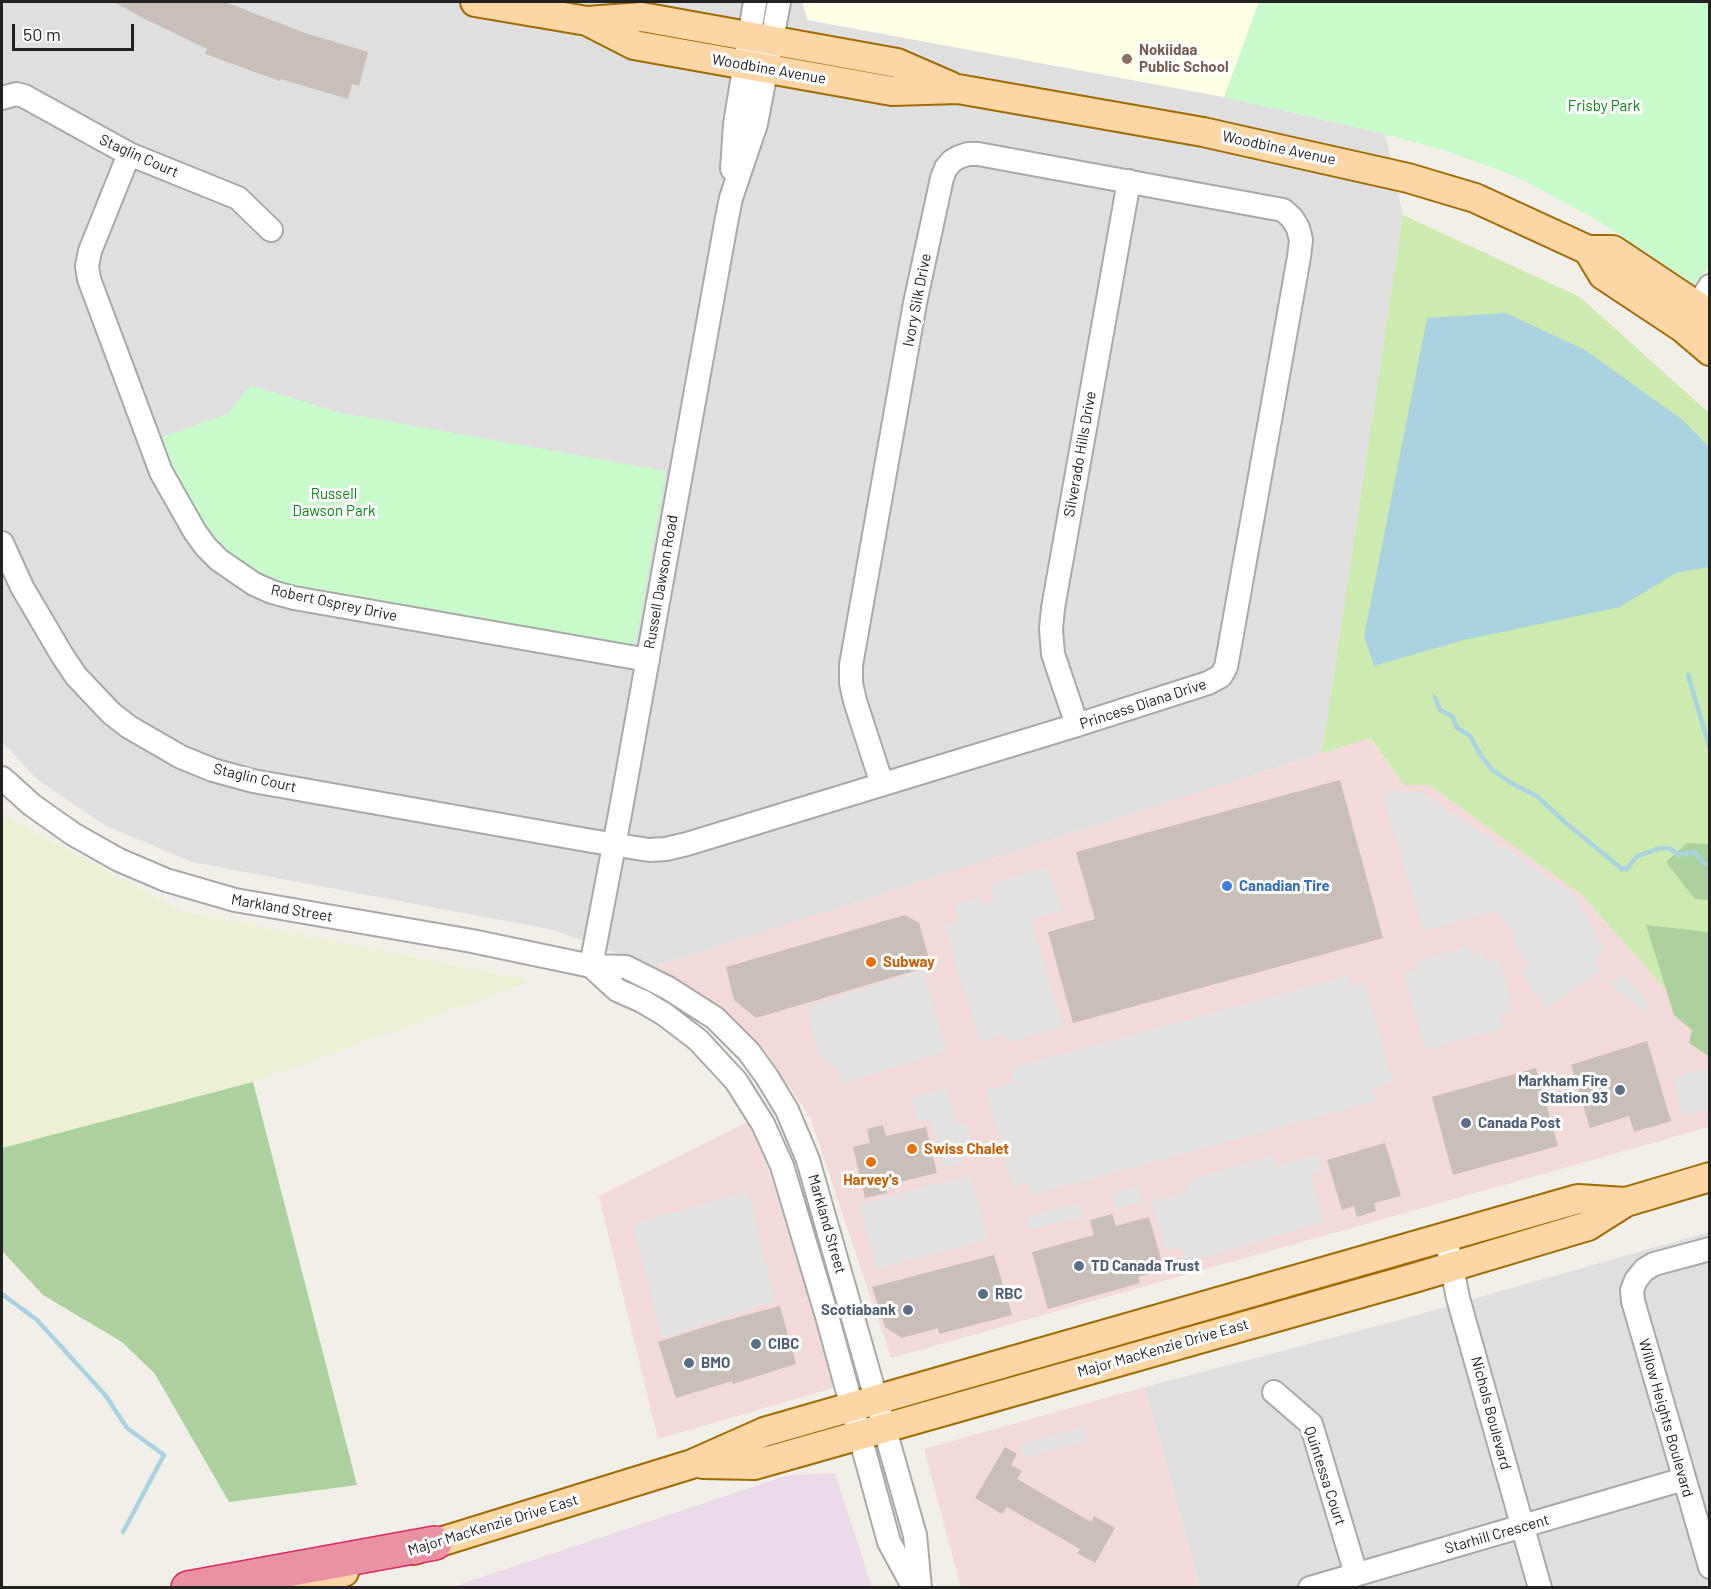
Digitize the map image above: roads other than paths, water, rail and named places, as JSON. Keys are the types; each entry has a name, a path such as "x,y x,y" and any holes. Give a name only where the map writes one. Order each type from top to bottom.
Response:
{"highway":[{"path":"188,1587 435,1543"}],"main road":[{"name":"Woodbine Avenue","path":"475,2 587,21 642,17 760,38 897,63 958,89"},
{"name":"Woodbine Avenue","path":"587,21 634,45 892,91 958,89 1203,132 1408,178 1475,198 1588,250 1613,250 1702,322"},
{"name":"Major MacKenzie Drive East","path":"692,1464 754,1465 1588,1226 1626,1202 1710,1177"},
{"name":"Major MacKenzie Drive East","path":"293,1587 692,1464 764,1432 864,1403 1578,1199 1626,1202"}],"street":[{"name":"Russell Dawson Road","path":"591,966 731,198 756,124 755,67 760,38 755,2"},
{"name":"Russell Dawson Road","path":"760,38 779,2"},
{"name":"Staglin Court","path":"2,98 16,94 24,96 129,154 238,198 271,230"},
{"name":"Robert Osprey Drive","path":"129,154 90,251 87,266 89,279 161,472 195,532 212,554 235,573 254,584 294,598 648,660"},
{"name":"Ivory Silk Drive","path":"882,784 855,701 851,683 851,665 915,303 942,178 952,161 968,154 1272,207 1283,210 1292,218"},
{"name":"Silverado Hills Drive","path":"1077,725 1053,654 1052,619 1129,181"},
{"name":"Princess Diana Drive","path":"614,844 649,850 666,849 1077,725 1208,683 1221,676 1226,667 1299,257 1301,240 1292,218"},
{"name":"Staglin Court","path":"2,543 22,587 76,676 111,713 129,727 181,757 213,770 253,781 614,844"},
{"name":"Markland Street","path":"2,778 39,810 95,847 142,871 190,889 235,900 472,941 591,966 626,967 668,988 726,1028 749,1052 767,1077 787,1110 808,1160 864,1403 872,1431 915,1535 920,1587"},
{"name":"Nichols Boulevard","path":"1446,1238 1458,1298 1540,1587"},
{"name":"Willow Heights Boulevard","path":"1710,1249 1654,1264 1644,1270 1632,1290 1633,1301 1710,1567"},
{"name":"Quintessa Court","path":"1274,1392 1311,1424 1356,1574"},
{"name":"Markland Street","path":"872,1431 889,1542 914,1587"},
{"name":"Starhill Crescent","path":"1310,1587 1684,1479"}],"water":[{"path":"1506,313 1585,350 1684,421 1709,447 1709,567 1676,573 1620,607 1464,640 1374,666 1364,636 1427,318"}],"waterway":[{"path":"1688,675 1710,749"},
{"path":"1435,697 1440,710 1453,717 1456,727 1470,736 1492,770 1537,796 1622,869 1627,869 1637,856 1661,848 1671,849 1678,855 1694,852 1705,864 1710,865"},
{"path":"2,1294 37,1320 106,1396 127,1428 164,1455 123,1532"}],"place":[{"name":"Nokiidaa Public School","path":"1127,59"},
{"name":"Canadian Tire","path":"1227,886"},
{"name":"Subway","path":"871,962"},
{"name":"Markham Fire Station 93","path":"1620,1090"},
{"name":"Canada Post","path":"1466,1123"},
{"name":"Swiss Chalet","path":"912,1149"},
{"name":"Harvey's","path":"871,1162"},
{"name":"TD Canada Trust","path":"1079,1266"},
{"name":"RBC","path":"983,1294"},
{"name":"Scotiabank","path":"908,1310"},
{"name":"CIBC","path":"756,1344"},
{"name":"BMO","path":"689,1363"}],"park label":[{"name":"Frisby Park","path":"1604,106"},
{"name":"Russell Dawson Park","path":"334,502"}]}
